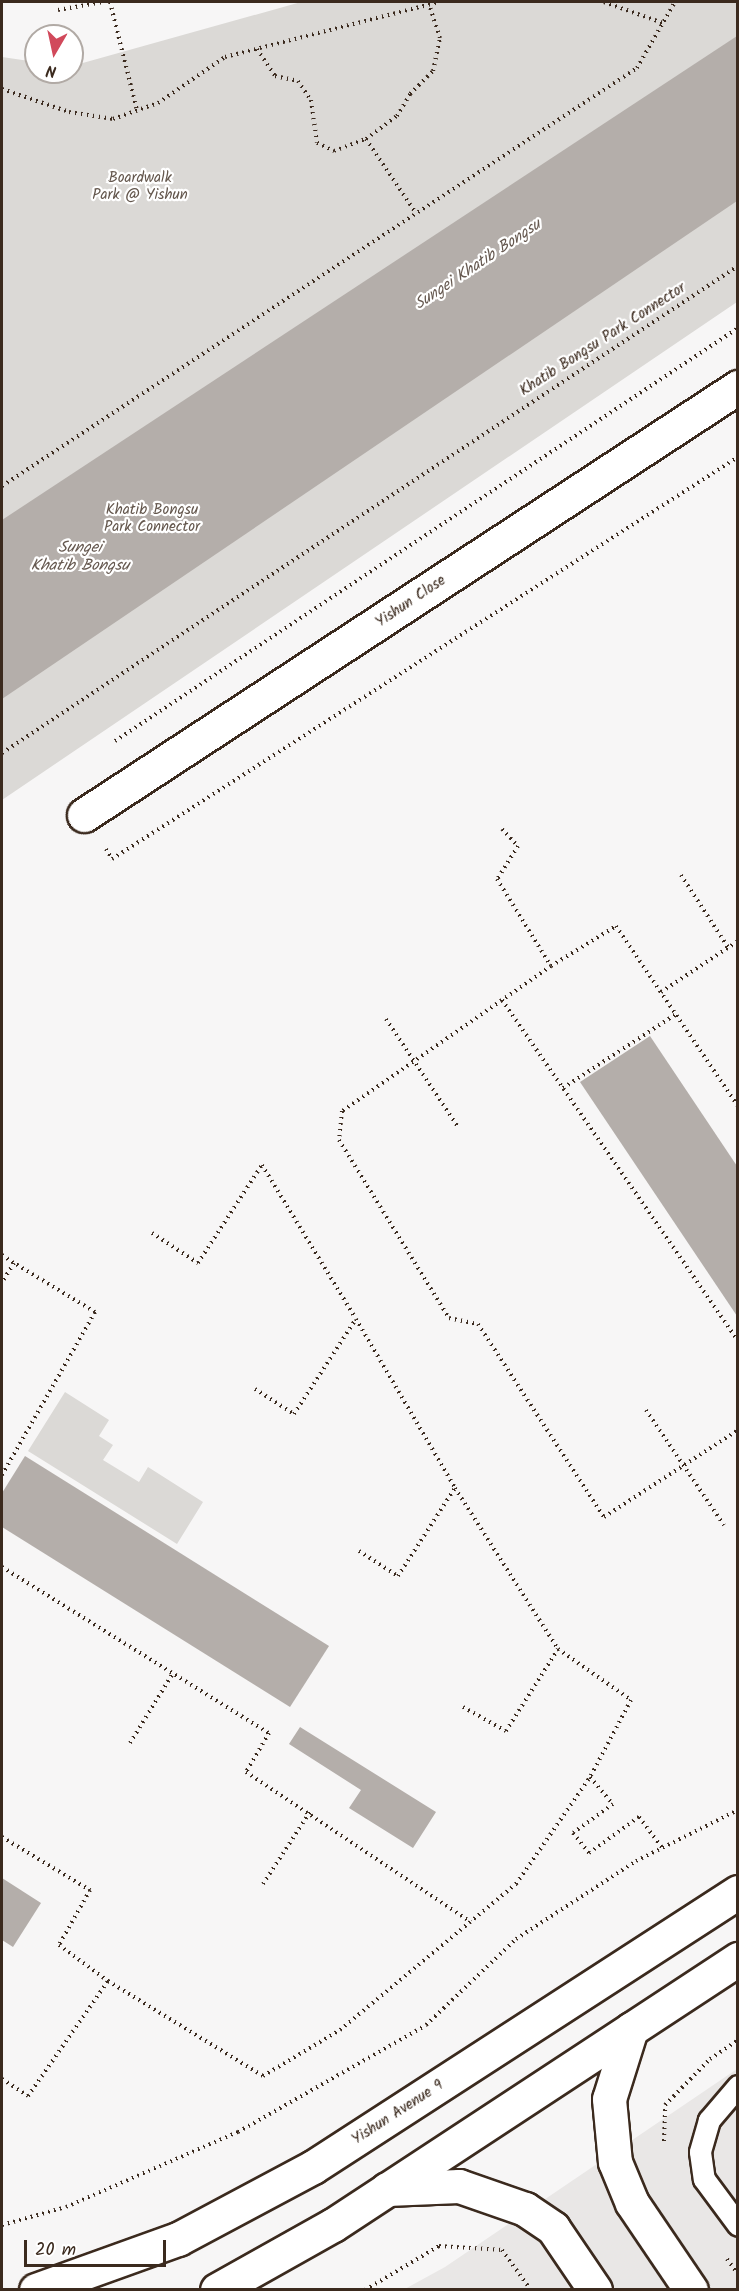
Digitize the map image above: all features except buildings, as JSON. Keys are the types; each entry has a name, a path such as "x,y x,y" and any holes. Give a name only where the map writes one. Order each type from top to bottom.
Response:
{"street":[{"name":"Yishun Close","path":"84,815 738,387"},
{"name":"Yishun Avenue 9","path":"36,2289 178,2239 313,2167 738,1892"},
{"path":"217,2289 387,2188 738,1959"},
{"path":"631,2029 609,2099 615,2162 632,2203 691,2289"},
{"path":"387,2188 459,2186 525,2209 553,2228 595,2289"}],"lane":[{"path":"738,2086 709,2120 700,2152 704,2179 738,2225"}],"path":[{"path":"58,10 103,2"},
{"path":"110,2 137,110"},
{"path":"2,90 69,112 113,119 158,103 225,57 439,2"},
{"path":"604,2 663,22"},
{"path":"2,486 637,68 675,2"},
{"path":"257,49 275,76 298,81 311,100 317,143 334,151 366,139 397,116 410,93 433,71 440,38 429,4"},
{"path":"366,139 416,213"},
{"name":"Khatib Bongsu Park Connector","path":"2,753 738,266"},
{"path":"109,745 738,328"},
{"path":"112,859 738,457"},
{"path":"502,829 518,846 497,879 551,966"},
{"path":"681,875 728,947"},
{"path":"738,1106 616,926 551,966 342,1111 339,1140 449,1318 478,1324 604,1517 738,1430"},
{"path":"661,992 738,941"},
{"path":"502,1000 738,1341"},
{"path":"563,1088 676,1014"},
{"path":"386,1019 458,1127"},
{"path":"2,1837 90,1890 59,1945 108,1981 263,2076 340,2030 516,1884 590,1777 631,1700 558,1649 455,1488 262,1165 198,1263 152,1233"},
{"path":"2,1256 95,1312 2,1475"},
{"path":"2,1282 14,1263"},
{"path":"255,1389 294,1414 356,1319"},
{"path":"646,1410 724,1525"},
{"path":"359,1551 398,1576 455,1488"},
{"path":"2,1567 269,1733 246,1772 310,1812 471,1922"},
{"path":"463,1707 506,1731 558,1649"},
{"path":"130,1743 173,1673"},
{"path":"590,1777 613,1804 573,1833 590,1853 639,1817 662,1848"},
{"path":"2,2225 66,2207 248,2127 426,2025 516,1939 662,1848 738,1810"},
{"path":"263,1884 310,1812"},
{"path":"2,2079 28,2096 108,1981"},
{"path":"365,2289 439,2246 502,2250 531,2289"}],"shaded area":[{"path":"737,2069 737,2289 403,2290 445,2267"}],"green space":[{"name":"Khatib Bongsu Park Connector","path":"301,2 737,2 737,302 2,800 2,57 24,60 24,84 84,84 84,63"},
{"path":"65,1392 109,1420 99,1436 113,1445 103,1460 139,1482 148,1467 203,1502 177,1544 28,1451"}],"water":[{"name":"Sungei Khatib Bongsu","path":"737,36 737,201 2,699 2,520"},
{"path":"650,1036 737,1166 737,1316 580,1082"},
{"path":"25,1456 329,1646 290,1707 2,1527 2,1493"},
{"path":"300,1727 436,1812 413,1848 349,1808 361,1790 289,1744"},
{"path":"2,1878 41,1903 13,1947 2,1940"}],"park label":[{"name":"Boardwalk Park @ Yishun","path":"140,186"}]}
